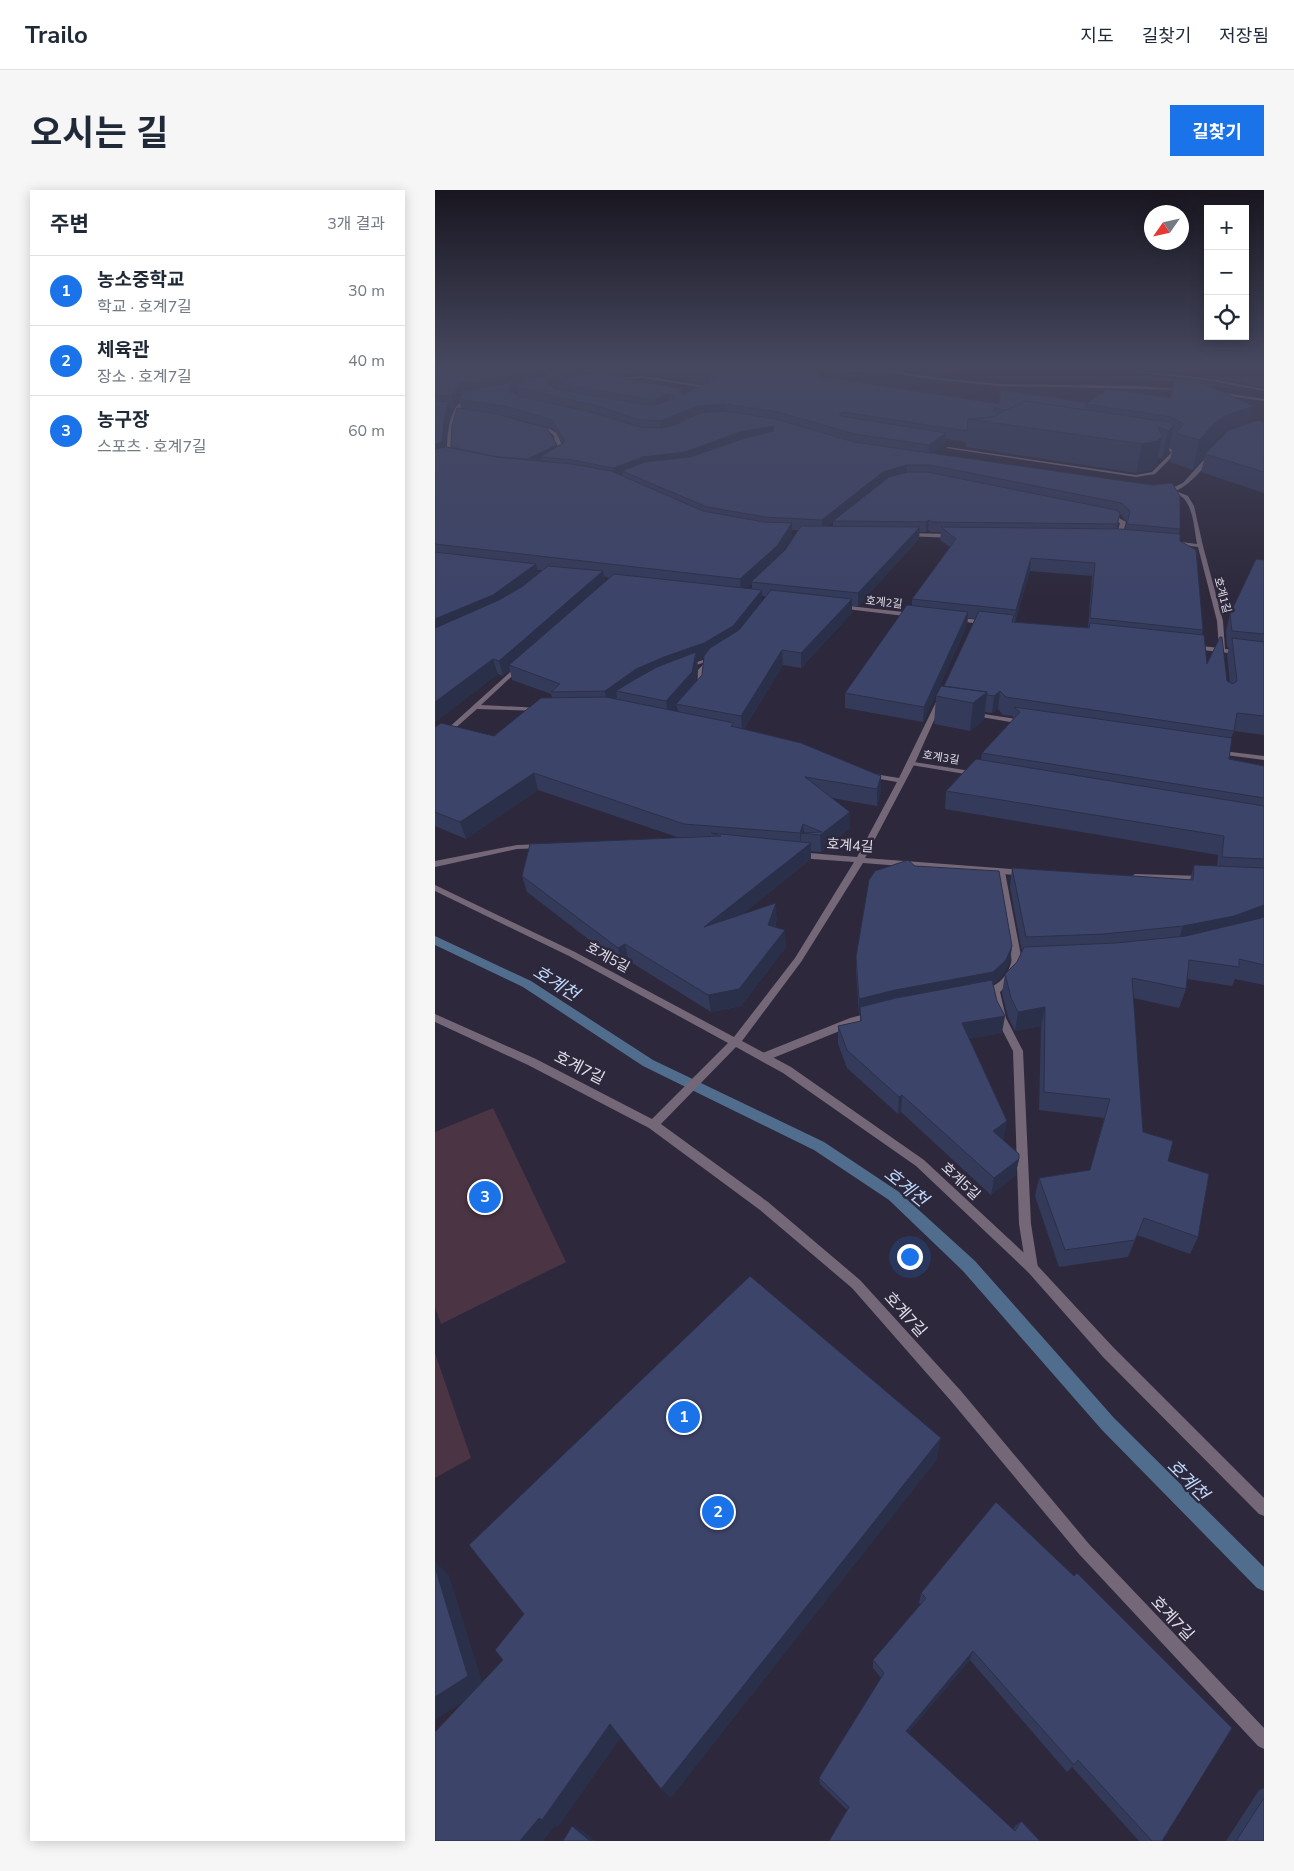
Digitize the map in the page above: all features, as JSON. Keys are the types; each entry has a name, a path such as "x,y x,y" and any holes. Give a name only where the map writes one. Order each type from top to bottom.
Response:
{"street":[{"path":"449,444 449,456"},
{"path":"553,457 563,452 558,444"},
{"path":"945,444 1135,476 1153,472 1174,453 1164,448 1146,445"},
{"path":"941,452 950,446 971,446"},
{"path":"1157,493 1173,491 1187,483 1216,450"},
{"path":"435,459 449,456 459,458"},
{"name":"호계1길","path":"1173,491 1186,497 1192,506 1200,546 1220,622 1223,660"},
{"path":"1103,513 1117,517 1123,522 1119,538"},
{"path":"899,535 965,536"},
{"path":"1109,538 1128,539"},
{"path":"1164,542 1200,546"},
{"name":"호계2길","path":"829,606 916,616"},
{"path":"945,618 973,625 993,624"},
{"path":"1184,646 1264,655"},
{"path":"677,670 715,656"},
{"path":"696,694 699,690 701,670 708,660"},
{"path":"435,744 525,661"},
{"name":"호계3길","path":"653,1125 736,1041 798,960 860,860 911,763 944,692"},
{"path":"475,707 550,710"},
{"path":"936,709 946,710"},
{"path":"965,713 1033,724"},
{"path":"1208,750 1264,758"},
{"name":"호계3길","path":"911,763 989,776"},
{"path":"861,773 902,780"},
{"path":"435,864 517,847 553,846"},
{"name":"호계4길","path":"788,854 1001,872 1040,873"},
{"path":"969,996 995,991 1009,978 1022,961 1001,872"},
{"path":"1129,876 1217,880"},
{"name":"호계5길","path":"435,888 572,954 736,1041 828,1097 920,1163 1032,1268 1108,1352 1264,1509"},
{"path":"995,991 1001,1018 1017,1051 1025,1224 1032,1268"},
{"path":"764,1057 854,1021 887,1012"},
{"name":"호계7길","path":"435,1018 531,1062 653,1125 764,1206 856,1284 957,1396 1084,1549 1264,1740"}],"shaded area":[{"path":"493,1108 566,1262 441,1324 435,1307 435,1132"},
{"path":"435,1353 471,1458 435,1478"}],"building":[{"path":"451,444 557,445 528,459 498,457 451,447"},
{"path":"562,444 707,444 685,452 643,457 613,468 573,460 540,457"},
{"path":"727,444 868,444 1152,485 1172,483 1180,496 1180,529 1127,524 1130,511 1121,503 930,465 907,465 883,472 822,520 765,517 707,507 622,471 645,462 690,457"},
{"path":"1215,444 1264,444 1264,472 1205,454"},
{"path":"446,447 496,457 572,464 611,471 703,511 764,522 792,523 777,546 740,579 435,544 435,449"},
{"path":"908,472 927,472 1116,510 1120,513 1117,524 932,522 929,520 926,522 833,521 889,477"},
{"path":"801,526 920,527 858,593 751,582 785,550"},
{"path":"941,527 1121,529 1180,534 1180,541 1196,550 1203,630 1090,618 1095,563 1031,558 1016,610 912,599 956,539"},
{"path":"435,552 536,564 493,595 435,619"},
{"path":"1256,559 1264,560 1264,634 1232,631 1230,614"},
{"path":"548,566 603,571 499,661 493,659 435,702 435,628 499,600 523,586"},
{"path":"614,574 762,590 733,626 704,643 636,669 605,691 551,692 560,684 509,665"},
{"path":"771,590 852,599 801,653 782,650 741,716 676,704 702,675 704,656 710,648 739,630"},
{"path":"907,605 968,612 924,707 845,693"},
{"path":"979,611 1014,615 1012,622 1089,628 1090,623 1204,635 1207,664 1220,637 1222,637 1227,681 1233,684 1237,681 1232,638 1264,642 1264,716 1237,713 1234,731 1006,697 1000,691 994,696 987,695 987,692 944,686"},
{"path":"696,652 692,672 666,701 616,691 657,667"},
{"path":"941,686 987,692 973,703 936,696"},
{"path":"606,697 734,723 731,726 801,743 881,776 877,789 805,777 850,812 820,835 801,833 822,832 803,824 800,833 684,824 534,773 460,822 435,812 435,727 441,723 494,736 541,698"},
{"path":"1014,707 1232,738 1229,759 1264,766 1264,798 982,753 1020,712"},
{"path":"976,759 1264,806 1264,859 1222,857 1224,836 946,791"},
{"path":"711,833 811,843 704,927 776,903 768,925 785,930 739,989 708,995 625,944 618,948 522,876 530,844 721,836"},
{"path":"908,860 915,866 999,871 1012,946 1006,960 993,972 895,990 859,999 856,957 869,880 875,871"},
{"path":"1194,865 1264,868 1264,905 1234,916 1183,926 1104,934 1026,937 1012,868 1193,880"},
{"path":"1264,917 1264,965 1239,959 1239,967 1189,960 1186,989 1132,978 1143,1132 1173,1141 1168,1161 1209,1174 1198,1237 1144,1218 1135,1240 1065,1250 1039,1178 1090,1170 1110,1099 1044,1092 1045,1007 1018,1012 1011,998 1005,974 1017,962 1024,947 1116,943 1186,936"},
{"path":"992,980 997,1001 1005,1016 962,1023 1007,1121 993,1131 1019,1154 1019,1159 994,1178 902,1095 899,1097 847,1050 838,1026 861,1021 860,1007 896,998"},
{"path":"750,1276 941,1438 661,1789 610,1724 542,1820 539,1818 520,1841 435,1841 435,1732 503,1660 495,1650 524,1614 469,1545"},
{"path":"996,1502 1074,1576 1077,1573 1232,1728 1162,1841 1152,1841 1078,1760 1074,1765 973,1651 906,1731 1015,1831 1021,1821 1040,1841 829,1841 849,1807 819,1778 884,1673 873,1660 926,1598 921,1593"},
{"path":"435,1567 468,1676 435,1697"},
{"path":"1264,1798 1264,1841 1236,1841"},
{"path":"572,1826 590,1841 563,1841"}],"waterway":[{"name":"호계천","path":"435,940 527,984 648,1063 819,1146 894,1196 969,1266 1108,1424 1264,1581"}],"place":[{"name":"농구장","path":"485,1197"},
{"name":"농소중학교","path":"684,1417"},
{"name":"체육관","path":"718,1512"}]}
